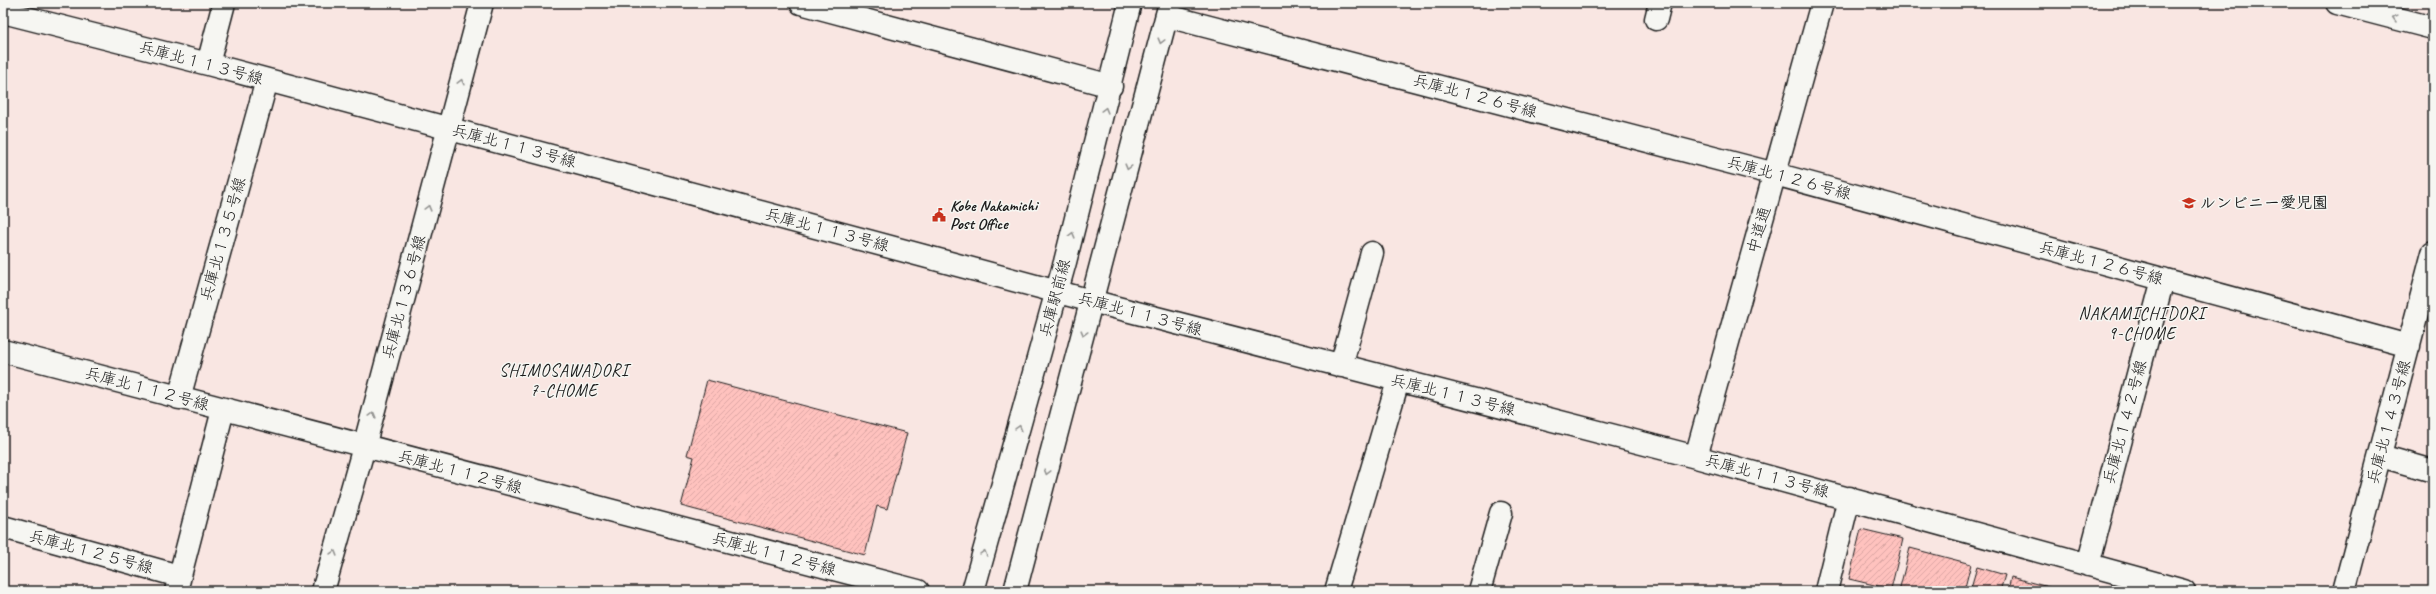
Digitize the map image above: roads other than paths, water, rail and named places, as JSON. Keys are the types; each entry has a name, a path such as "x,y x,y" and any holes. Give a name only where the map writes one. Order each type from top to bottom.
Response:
{"street":[{"path":"208,64 224,3"},
{"name":"兵庫北１３６号線","path":"323,591 364,447 482,3"},
{"name":"兵庫駅前線","path":"973,591 1057,292 1111,86 1130,3"},
{"name":"中道通","path":"1696,457 1822,3"},
{"path":"2338,3 2433,28"},
{"path":"807,4 1111,86"},
{"name":"兵庫北１１３号線","path":"8,9 1057,292 1849,498 2088,565 2123,583 2184,591"},
{"path":"1015,591 1169,9"},
{"name":"兵庫北１２６号線","path":"1169,9 2408,346"},
{"name":"兵庫北１３５号線","path":"179,398 267,80"},
{"path":"1341,366 1372,253"},
{"name":"兵庫北１４３号線","path":"2344,591 2381,456 2408,346 2425,314 2433,253"},
{"name":"兵庫北１４２号線","path":"2088,565 2163,279"},
{"name":"兵庫北１１２号線","path":"3,351 364,447 918,591"},
{"path":"1336,591 1398,381"},
{"path":"177,584 223,410"},
{"path":"2381,456 2433,470"},
{"path":"1826,591 1849,498"},
{"path":"1479,591 1501,513"},
{"name":"兵庫北１２５号線","path":"3,527 177,584"}],"place":[{"name":"ルンビニー愛児園","path":"2189,203"},
{"name":"Kobe Nakamichi Post Office","path":"939,215"}],"district":[{"name":"NAKAMICHIDORI 9-CHOME","path":"2142,323"},
{"name":"SHIMOSAWADORI 7-CHOME","path":"564,380"}]}
